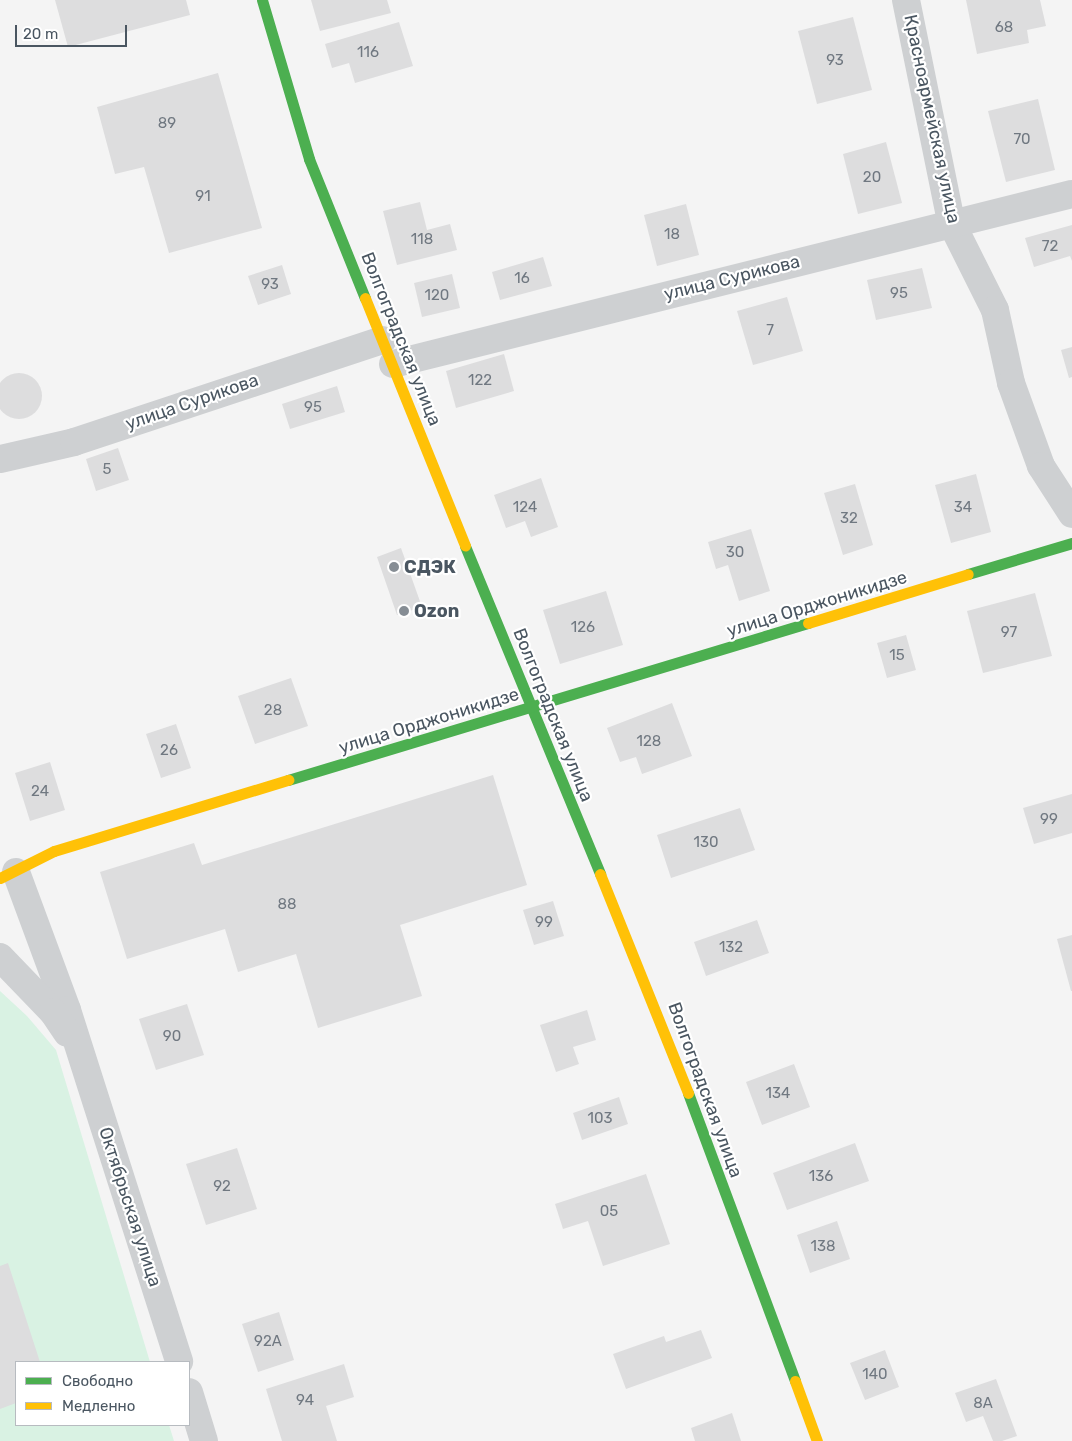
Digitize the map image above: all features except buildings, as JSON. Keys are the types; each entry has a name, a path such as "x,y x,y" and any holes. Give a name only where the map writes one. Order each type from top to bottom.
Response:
{"street":[{"name":"Волгоградская улица","path":"262,0 309,159 531,708 652,997 817,1441"},
{"name":"Красноармейская улица","path":"906,0 951,222 995,310 1011,383 1041,466 1072,514"},
{"name":"улица Сурикова","path":"0,459 74,442 388,352 1072,194"},
{"name":"улица Орджоникидзе","path":"8,875 54,851 1072,543"},
{"name":"Октябрьская улица","path":"8,875 81,1052 179,1361"},
{"name":"Октябрьская улица","path":"0,958 53,1012 81,1052"},
{"path":"190,1395 204,1441"}],"green space":[{"path":"0,991 27,1016 56,1050 150,1361 15,1361 15,1426 169,1426 174,1441 0,1441"}],"traffic: fast":[{"path":"262,0 309,159 365,298"},
{"path":"968,574 1072,543"},
{"path":"465,546 600,874"},
{"path":"288,780 808,623"},
{"path":"688,1093 795,1381"}],"traffic: slow":[{"path":"365,298 465,546"},
{"path":"808,623 968,574"},
{"path":"0,878 54,851 288,780"},
{"path":"600,874 688,1093"},
{"path":"795,1381 817,1441"}],"place":[{"name":"СДЭК","path":"394,567"},
{"name":"Ozon","path":"404,611"}]}
